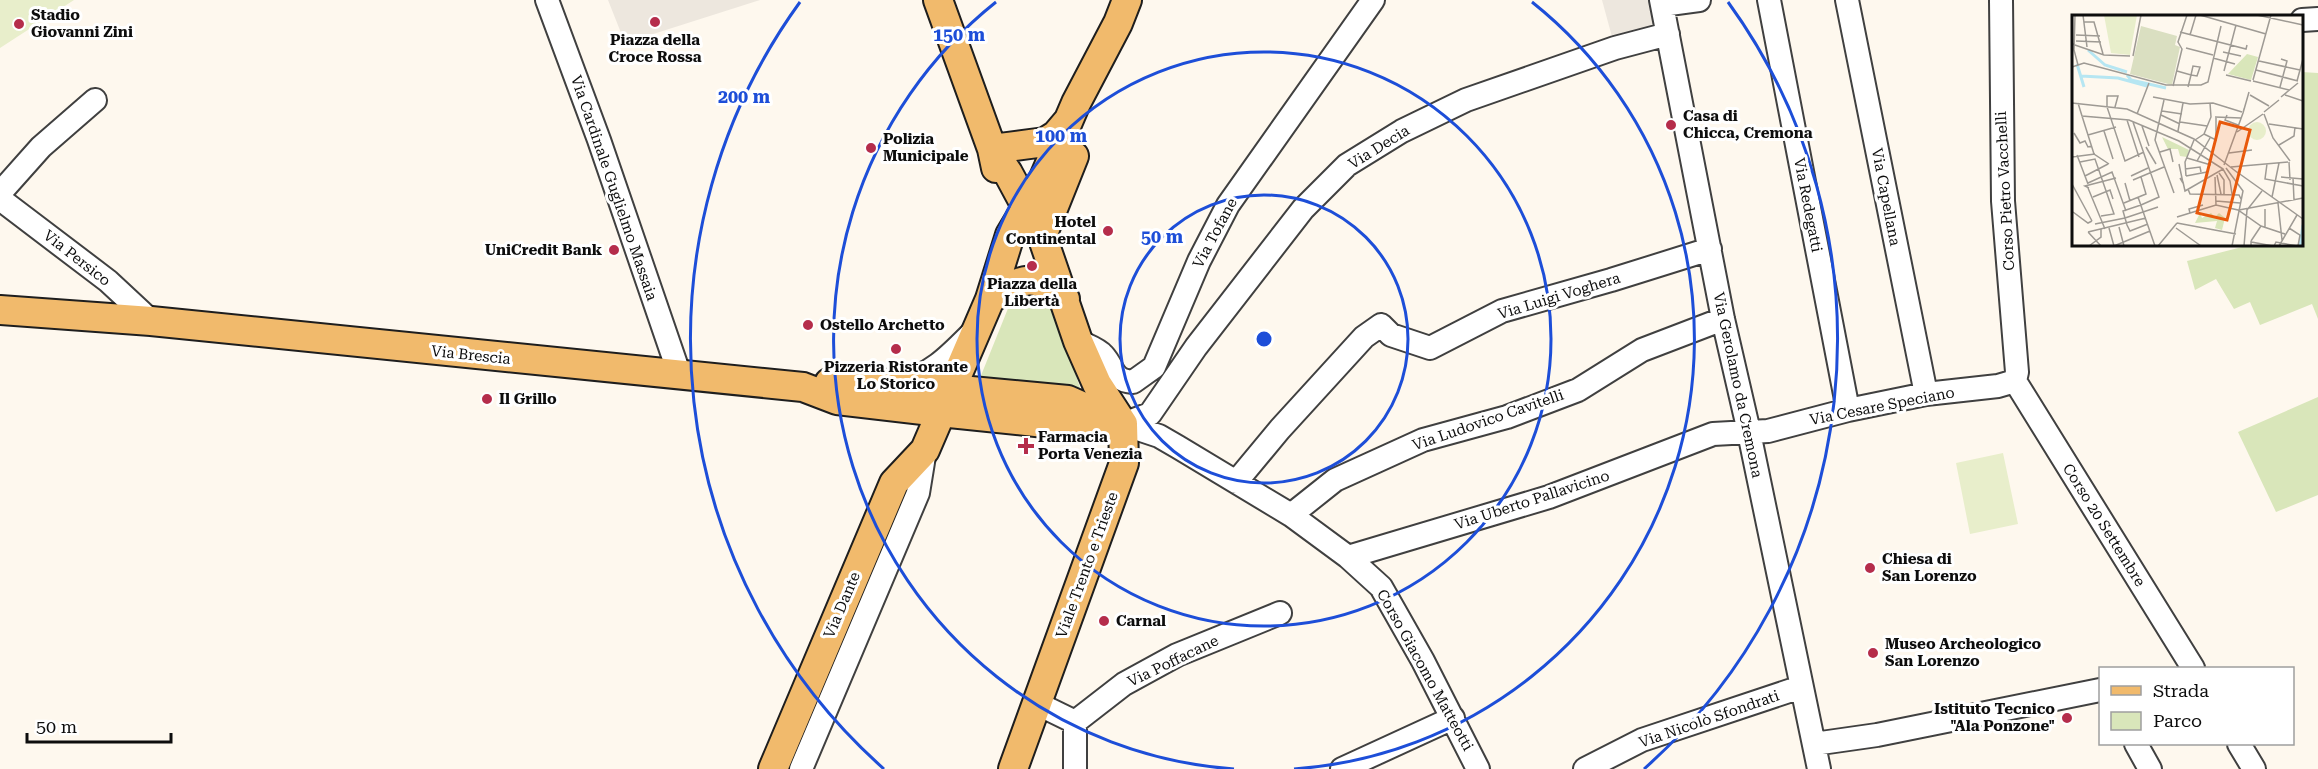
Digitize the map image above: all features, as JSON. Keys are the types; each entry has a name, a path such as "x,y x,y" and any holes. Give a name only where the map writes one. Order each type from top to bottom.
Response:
{"main road":[{"path":"938,0 994,163 1011,235"},
{"path":"945,400 990,299 1011,235 1043,180 1068,120 1123,11"},
{"path":"1042,236 1093,110 1123,11"},
{"path":"994,163 1045,142 1056,135 1068,120"},
{"path":"994,163 1008,173 1042,236 1078,341 1097,384 1123,424"},
{"path":"990,299 1010,286 1029,280 1052,286 1065,299"},
{"name":"Via Brescia","path":"0,310 151,321 803,387 837,400 945,400"},
{"path":"803,387 839,382 896,384 945,400 1054,424 1123,424"},
{"name":"Via Dante","path":"773,769 894,483 925,450 945,400"},
{"name":"Viale Trento e Trieste","path":"1013,769 1124,463 1123,424"}],"street":[{"name":"Via Cardinale Guglielmo Massaia","path":"547,0 599,140 680,376"},
{"name":"Via Tofane","path":"1078,341 1103,354 1114,374 1122,381 1133,382 1154,367 1200,261 1228,205 1372,0"},
{"path":"1662,3 1699,0"},
{"name":"Via Redegatti","path":"1769,0 1848,410"},
{"name":"Via Capellana","path":"1847,0 1926,394"},
{"name":"Corso Pietro Vacchelli","path":"2001,0 2003,201 2017,372 2015,381"},
{"name":"Via Gerolamo da Cremona","path":"1662,3 1723,319 1749,432 1819,769"},
{"path":"2303,20 2318,19"},
{"name":"Via Decia","path":"1123,424 1150,414 1196,347 1303,209 1347,165 1402,131 1466,100 1615,48 1668,34"},
{"path":"0,193 41,147 95,100"},
{"name":"Via Persico","path":"0,199 108,281 151,321"},
{"name":"Via Luigi Voghera","path":"1236,482 1280,429 1364,337 1381,325 1391,335 1430,348 1502,311 1710,249"},
{"path":"85,316 100,310 104,304 108,281"},
{"name":"Via Ludovico Cavitelli","path":"1291,515 1335,480 1423,440 1507,417 1578,390 1642,350 1723,319"},
{"path":"896,384 919,378 944,361 978,327"},
{"path":"1170,331 1196,347"},
{"name":"Via Cesare Speciano","path":"1749,432 1767,431 1848,410 1926,394 1998,386 2015,381"},
{"name":"Corso 20 Settembre","path":"2015,381 2188,667"},
{"name":"Corso Giacomo Matteotti","path":"1123,424 1159,436 1291,515 1348,557 1381,587 1424,660 1478,769"},
{"name":"Via Uberto Pallavicino","path":"1348,557 1549,497 1713,434 1749,432"},
{"name":"Via Dante","path":"801,769 918,493 925,450"},
{"name":"Via Poffacane","path":"1075,722 1124,684 1177,655 1280,613"},
{"name":"Via Nicolò Sfondrati","path":"1585,769 1642,740 1801,687"},
{"path":"1814,744 1877,735 2099,690"},
{"path":"1036,703 1075,722 1075,769"},
{"path":"1342,769 1453,718"},
{"path":"2137,745 2150,769"},
{"path":"2240,745 2254,769"}],"green space":[{"name":"Stadio Giovanni Zini","path":"0,0 74,0 0,48"},
{"path":"2303,72 2318,73 2318,319 2312,304 2260,325 2250,302 2234,309 2216,279 2195,290 2187,261 2246,246 2303,246"},
{"path":"1027,287 1052,300 1080,388 980,378 1011,301"},
{"path":"2318,397 2318,495 2276,512 2238,432"},
{"path":"2003,453 2018,524 1970,534 1956,463"}],"shaded area":[{"name":"Piazza della Croce Rossa","path":"608,0 760,0 625,43"},
{"path":"1602,0 1661,0 1668,34 1615,48"}],"place":[{"name":"Piazza della Croce Rossa","path":"655,22"},
{"name":"Stadio Giovanni Zini","path":"19,24"},
{"name":"Casa di Chicca, Cremona","path":"1671,125"},
{"name":"Polizia Municipale","path":"871,148"},
{"name":"Hotel Continental","path":"1108,231"},
{"name":"UniCredit Bank","path":"614,250"},
{"name":"Piazza della Libertà","path":"1032,266"},
{"name":"Ostello Archetto","path":"808,325"},
{"name":"Pizzeria Ristorante Lo Storico","path":"896,349"},
{"name":"Il Grillo","path":"487,399"},
{"name":"Farmacia Porta Venezia","path":"1026,446"},
{"name":"Chiesa di San Lorenzo","path":"1870,568"},
{"name":"Carnal","path":"1104,621"},
{"name":"Museo Archeologico San Lorenzo","path":"1873,653"},
{"name":"Istituto Tecnico \"Ala Ponzone\"","path":"2067,718"}]}
